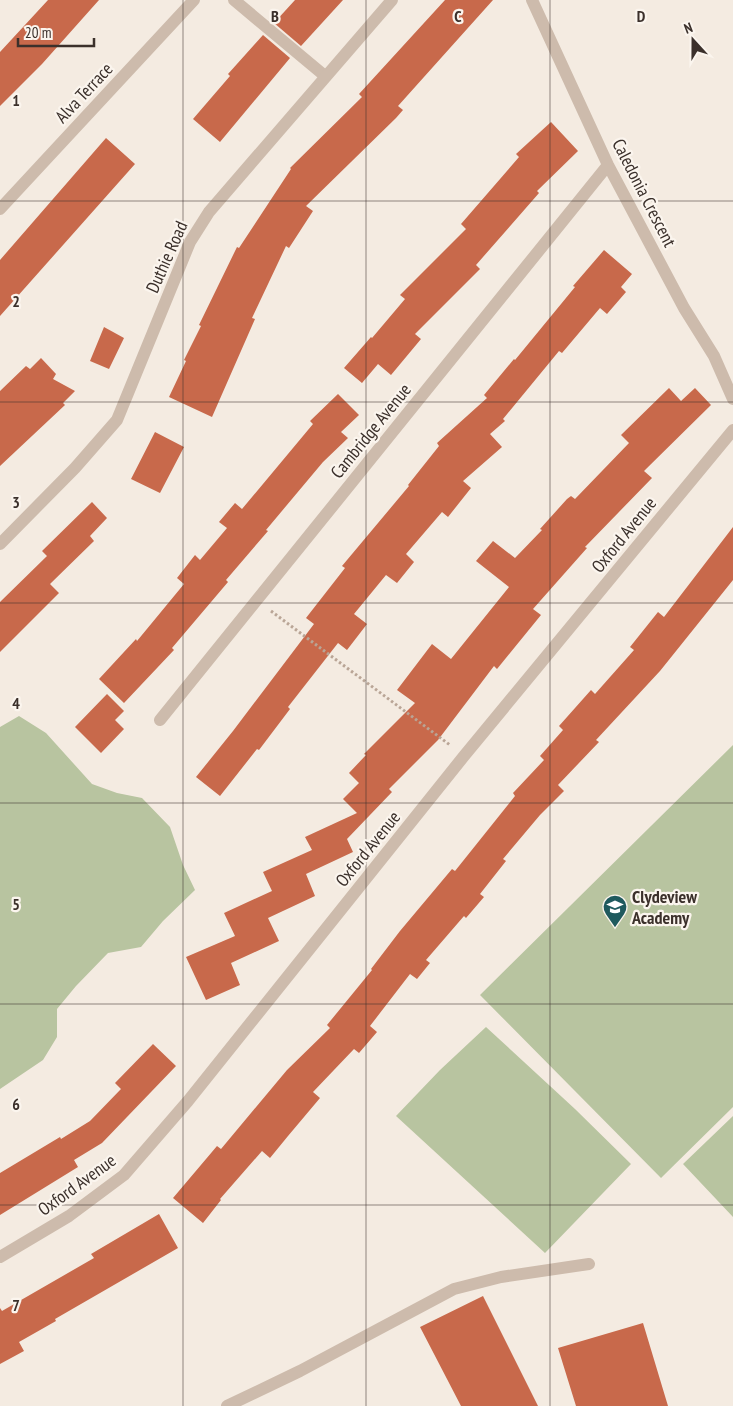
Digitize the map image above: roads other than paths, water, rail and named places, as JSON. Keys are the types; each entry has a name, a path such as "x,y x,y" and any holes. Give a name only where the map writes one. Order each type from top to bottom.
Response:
{"street":[{"name":"Alva Terrace","path":"0,209 194,0"},
{"path":"234,0 325,76"},
{"name":"Duthie Road","path":"0,544 75,468 116,420 190,242 208,212 392,0"},
{"name":"Caledonia Crescent","path":"532,0 608,165 684,308 714,356 733,399"},
{"name":"Cambridge Avenue","path":"160,720 608,165"},
{"name":"Oxford Avenue","path":"0,1257 69,1216 124,1175 188,1101 464,756 733,430"},
{"path":"227,1406 300,1371 454,1289 501,1277 589,1264"}],"place":[{"name":"Clydeview Academy","path":"615,928"}]}
